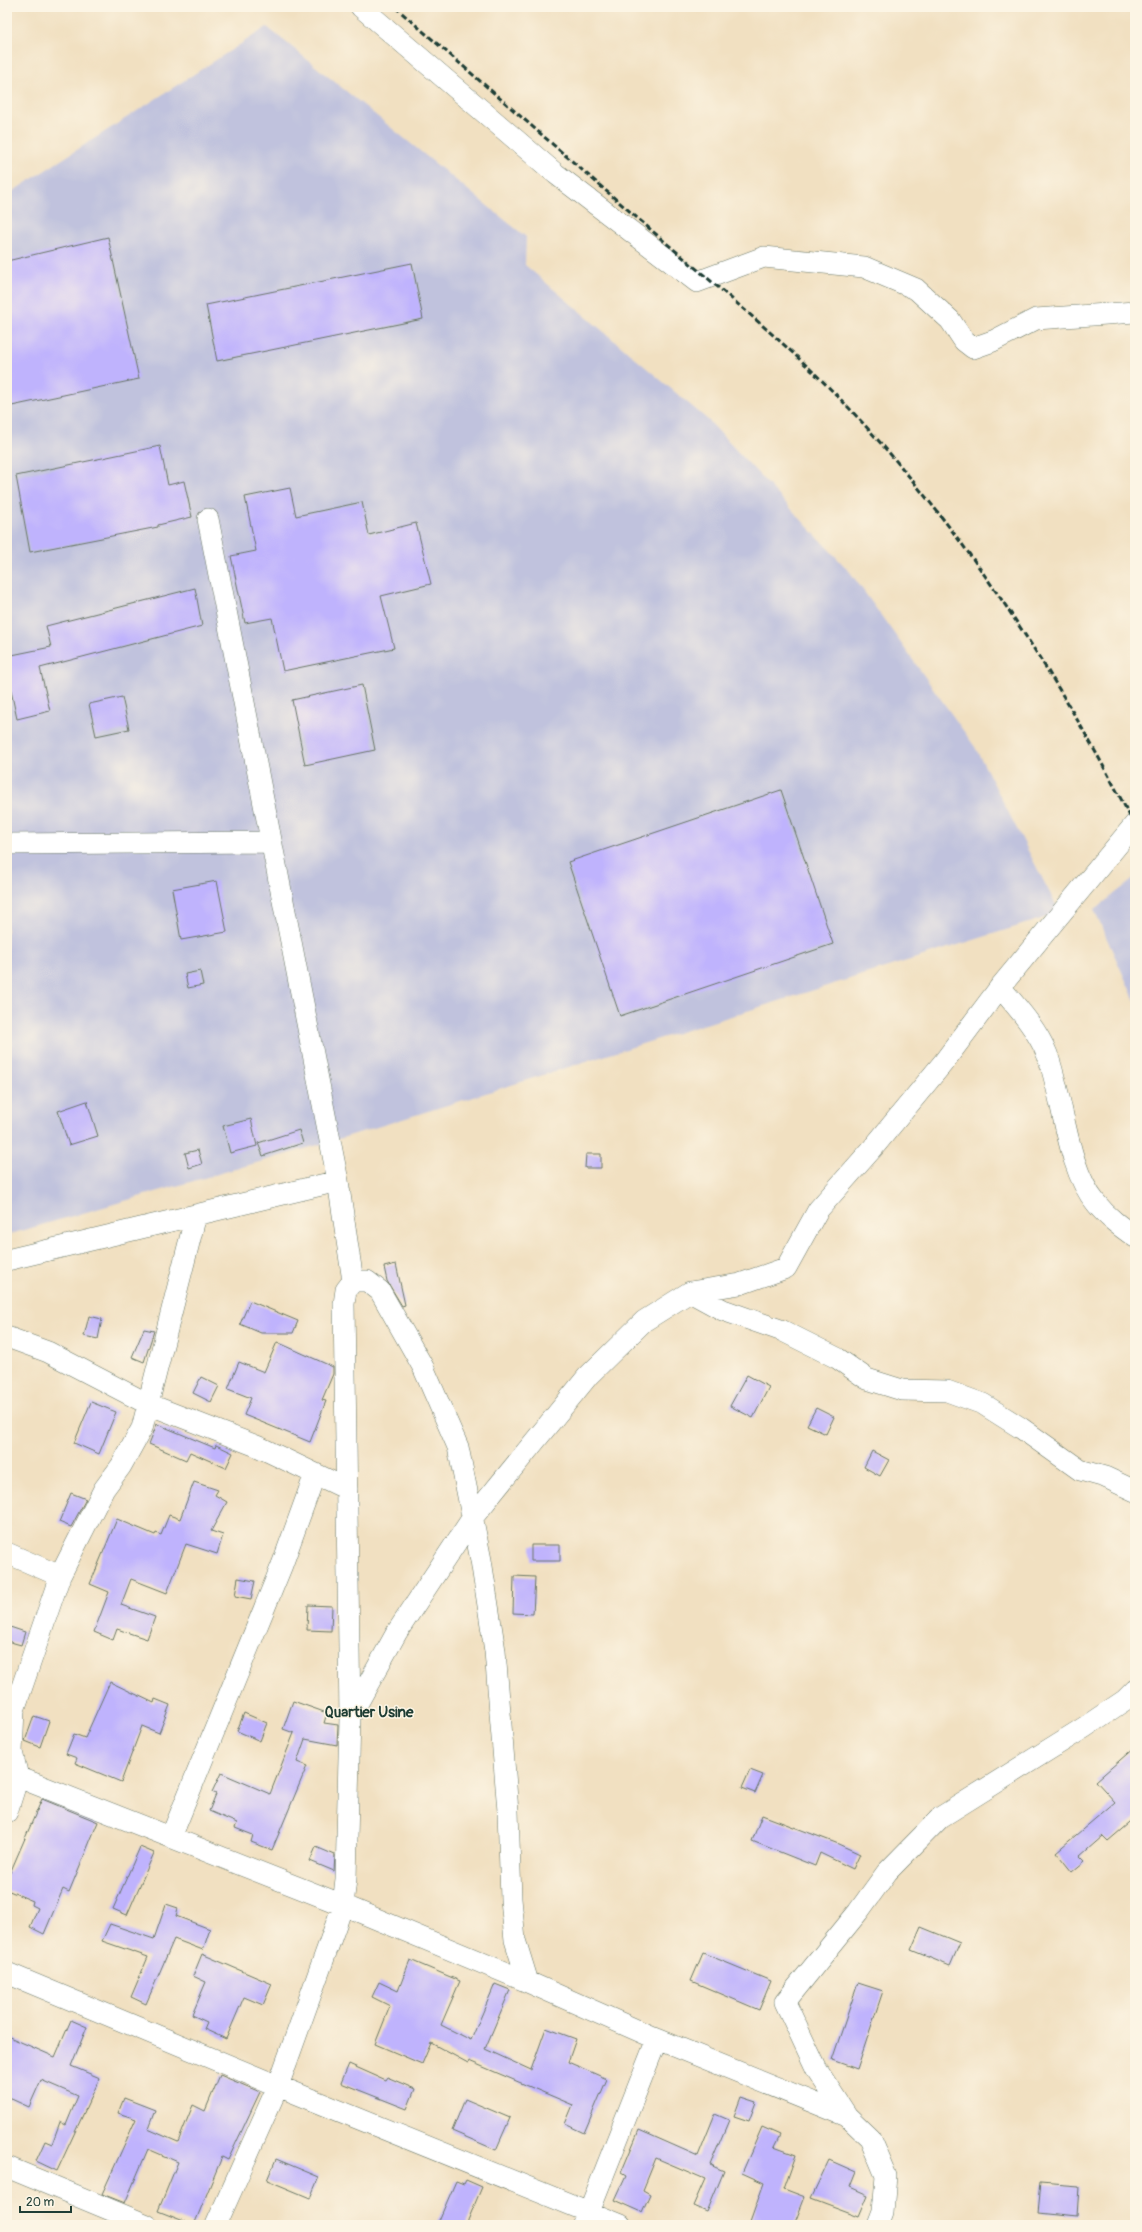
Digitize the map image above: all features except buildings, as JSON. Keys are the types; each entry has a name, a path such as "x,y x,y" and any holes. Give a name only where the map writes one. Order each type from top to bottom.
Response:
{"street":[{"path":"361,7 556,174 697,282 764,257 864,267 916,289 950,320 964,341 973,348 993,341 1036,319 1135,312"},
{"path":"208,519 338,1181 353,1281 346,1290 344,1304 350,1717 346,1879 343,1905 278,2086 216,2225"},
{"path":"350,1717 397,1632 473,1517 588,1376 644,1321 690,1292 740,1284 786,1268 818,1210 872,1149 943,1063 1000,987 1135,824"},
{"path":"7,844 271,842"},
{"path":"1000,987 1024,1016 1046,1052 1059,1092 1071,1149 1084,1183 1096,1203 1114,1222 1135,1237"},
{"path":"7,1260 338,1181"},
{"path":"7,1812 18,1777 12,1752 14,1710 60,1576 104,1489 121,1466 142,1428 196,1215"},
{"path":"353,1281 367,1281 380,1291 423,1367 458,1447 473,1517 495,1651 508,1810 511,1899 515,1940 528,1982"},
{"path":"690,1292 723,1310 790,1335 837,1358 868,1379 902,1390 947,1391 983,1404 1021,1428 1080,1470 1105,1477 1135,1491"},
{"path":"7,1337 48,1352 148,1404 259,1447 347,1489"},
{"path":"171,1837 282,1565 315,1474"},
{"path":"7,1553 60,1576"},
{"path":"878,2225 883,2212 886,2176 870,2138 847,2116 817,2070 785,2002 858,1912 887,1872 941,1817 1085,1727 1125,1700 1135,1690"},
{"path":"18,1777 343,1905 528,1982 657,2039 847,2116"},
{"path":"7,1973 278,2086 587,2218 621,2225"},
{"path":"587,2218 657,2039"},
{"path":"7,2167 148,2225"}],"shaded area":[{"path":"267,27 526,237 525,265 708,420 850,572 975,747 1060,913 342,1138 7,1235 7,195"},
{"path":"1135,878 1135,1001 1094,910"}],"railway":[{"path":"395,7 759,322 827,385 848,407 890,454 931,504 1006,606 1074,714 1135,826"}],"district":[{"name":"Quartier Usine","path":"369,1712"}]}
